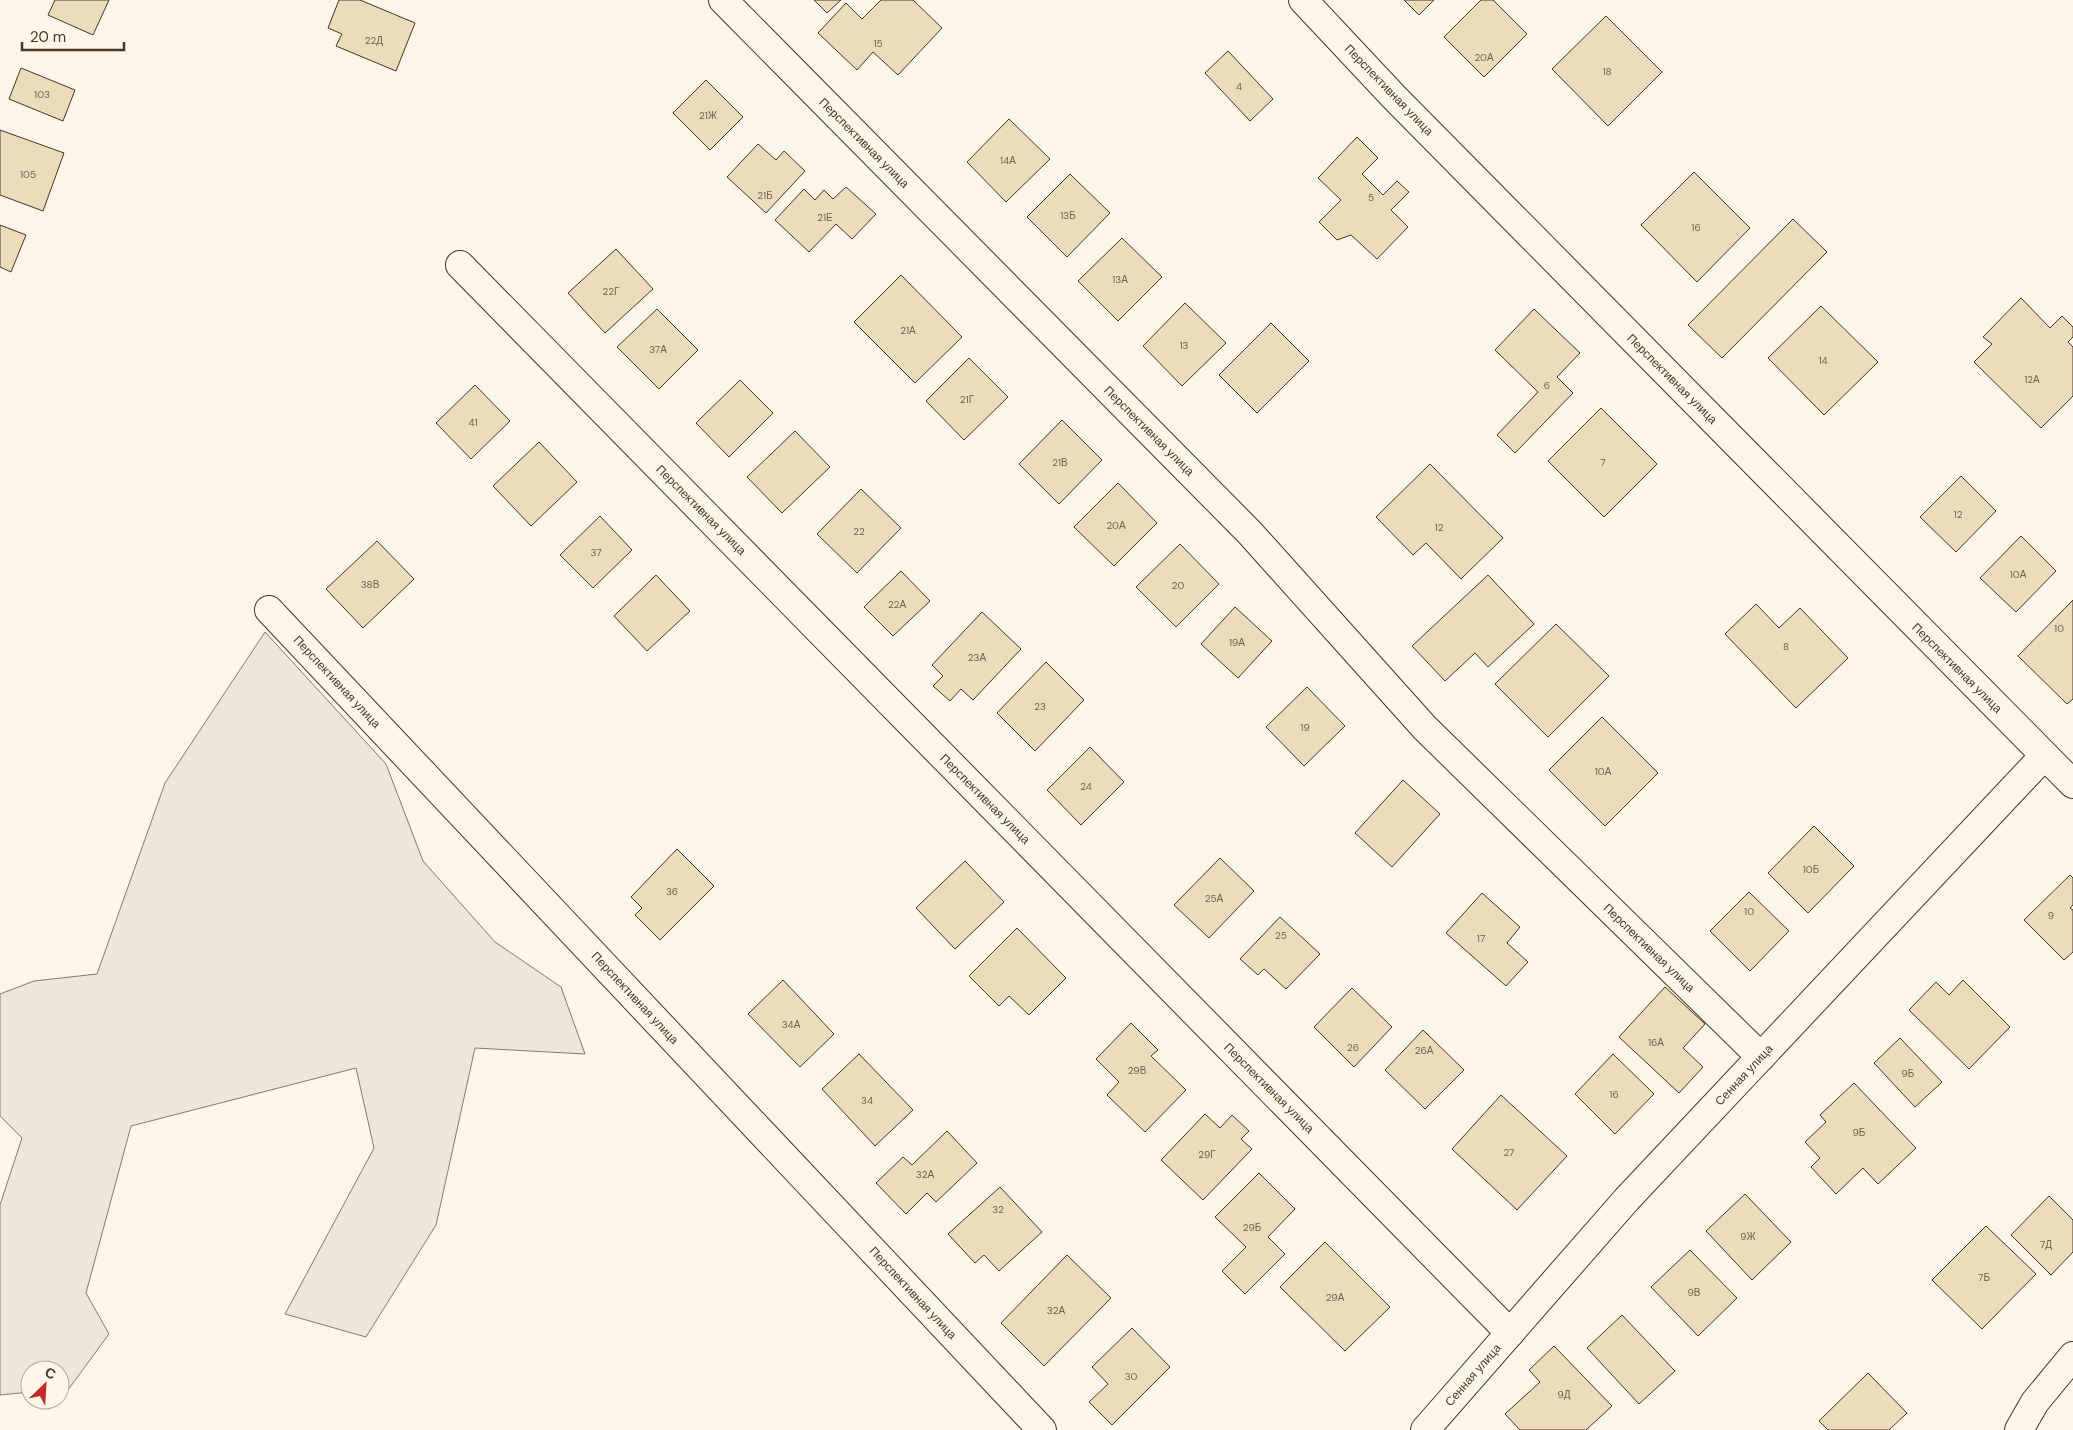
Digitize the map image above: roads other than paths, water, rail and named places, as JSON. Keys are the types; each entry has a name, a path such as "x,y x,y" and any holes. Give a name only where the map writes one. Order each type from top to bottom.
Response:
{"street":[{"name":"Перспективная улица","path":"723,0 1250,533 1425,728 1761,1057"},
{"name":"Перспективная улица","path":"1304,0 1401,104 2044,756"},
{"name":"Перспективная улица","path":"460,265 1510,1333"},
{"name":"Перспективная улица","path":"269,610 1042,1430"},
{"name":"Сенная улица","path":"1424,1430 1627,1198 2044,756"},
{"path":"2044,756 2073,784"},
{"path":"2019,1430 2034,1402 2073,1356"}]}
